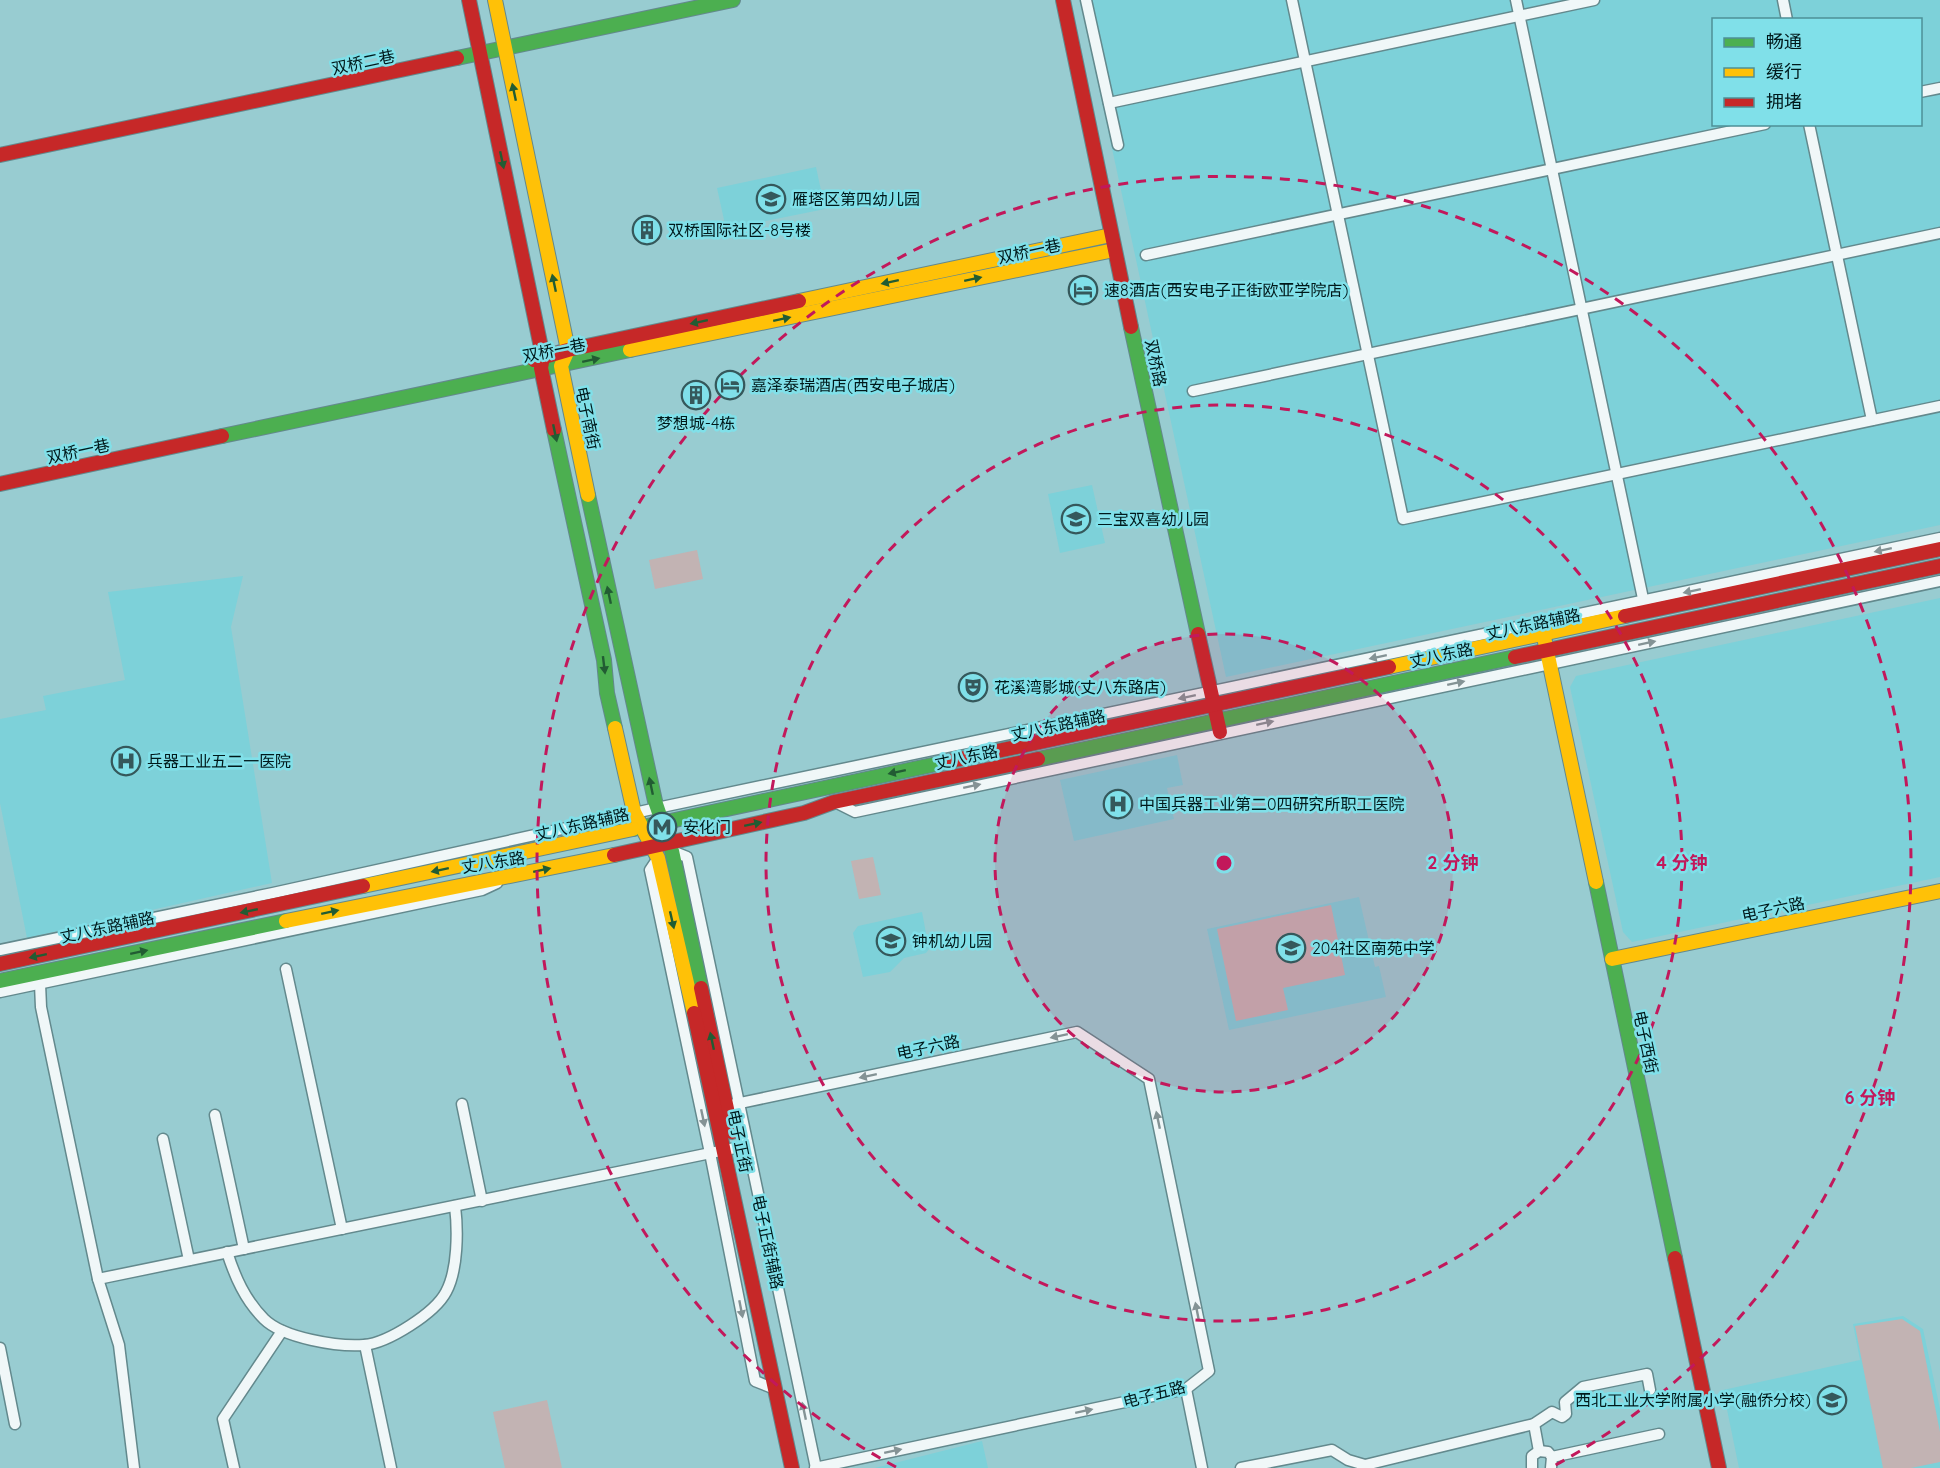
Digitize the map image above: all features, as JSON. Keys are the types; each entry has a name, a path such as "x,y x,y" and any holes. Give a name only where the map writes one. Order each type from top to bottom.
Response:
{"main road":[{"path":"469,0 604,660 607,693 634,812 640,827"},
{"path":"495,0 568,350 561,366"},
{"name":"双桥二巷","path":"0,155 733,0"},
{"name":"双桥路","path":"1063,0 1114,250 1219,726"},
{"name":"双桥一巷","path":"0,484 542,363 568,350 1111,235"},
{"name":"双桥一巷","path":"0,474 542,363 561,366 1114,250"},
{"name":"电子南街","path":"561,366 660,822 670,846"},
{"name":"丈八东路","path":"0,964 163,923 640,827 1212,698 1644,606 1940,549"},
{"name":"丈八东路","path":"0,981 465,883 656,852 670,846 804,813 834,802 923,790 1548,657 1940,566"},
{"name":"电子西街","path":"1542,628 1719,1468"},
{"name":"电子正街","path":"640,827 656,852 730,1149 802,1468"},
{"name":"电子正街","path":"670,846 732,1104 730,1149 792,1468"},
{"name":"电子六路","path":"1612,960 1940,891"}],"street":[{"path":"1086,0 1118,145"},
{"path":"1292,0 1403,519 1940,406"},
{"path":"1516,0 1644,606 1940,538"},
{"path":"1109,104 1594,0"},
{"path":"1783,0 1787,18"},
{"path":"1922,92 1940,88"},
{"path":"1146,255 1340,216 1756,126"},
{"path":"1809,126 1872,420"},
{"path":"1193,391 1940,233"},
{"path":"1548,657 1940,581"},
{"name":"丈八东路辅路","path":"0,950 163,923 634,812 1212,698"},
{"path":"656,852 650,870 710,1153 755,1381 775,1389"},
{"path":"0,992 482,890 506,878"},
{"path":"285,969 342,1229"},
{"path":"40,984 41,1007 98,1279 119,1345 134,1468"},
{"name":"电子六路","path":"732,1104 1077,1032 1128,1065"},
{"name":"电子五路","path":"816,1468 1186,1389 1209,1371 1149,1079 1128,1065"},
{"path":"462,1104 482,1201"},
{"name":"电子正街辅路","path":"732,1104 816,1468"},
{"path":"215,1115 244,1249"},
{"path":"163,1139 189,1260"},
{"path":"98,1279 730,1149"},
{"path":"227,1252 236,1281 265,1320 282,1331 312,1340 365,1345 406,1329 436,1306 447,1290 458,1230 455,1206"},
{"path":"234,1468 224,1419 282,1331"},
{"path":"365,1345 391,1468"},
{"path":"0,1348 15,1424"},
{"path":"1241,1468 1332,1450 1348,1460 1365,1466 1534,1424 1552,1412 1562,1417 1566,1414 1565,1402 1583,1387 1647,1374 1650,1390"},
{"path":"1186,1389 1202,1468"},
{"path":"1534,1424 1539,1451"},
{"path":"1532,1468 1532,1456 1539,1451 1548,1452 1552,1463 1659,1434"}],"shaded area":[{"path":"1080,0 1940,0 1940,525 1226,677"},
{"name":"雁塔区第四幼儿园","path":"816,167 825,209 726,229 717,188"},
{"name":"三宝双喜幼儿园","path":"1092,485 1105,543 1060,553 1048,494"},
{"path":"697,550 703,579 655,589 649,560"},
{"name":"兵器工业五二一医院","path":"243,576 231,627 272,883 27,938 0,803 0,719 46,710 43,696 125,680 108,592"},
{"path":"1940,598 1940,877 1632,942 1623,932 1570,687 1576,676"},
{"name":"中国兵器工业第二0四研究所职工医院","path":"1177,755 1183,785 1167,788 1174,819 1074,841 1060,780"},
{"path":"873,857 881,895 859,899 851,861"},
{"name":"204社区南苑中学","path":"1359,897 1375,967 1379,966 1386,997 1229,1030 1207,929"},
{"path":"1331,905 1345,975 1283,988 1288,1010 1236,1021 1217,929"},
{"name":"钟机幼儿园","path":"922,912 929,949 926,953 904,958 890,972 863,977 853,933 858,926"},
{"name":"西北工业大学附属小学(融侨分校)","path":"1903,1316 1923,1329 1940,1409 1940,1468 1739,1468 1723,1390 1860,1360 1853,1324"},
{"path":"1902,1319 1920,1331 1940,1432 1940,1462 1911,1468 1883,1468 1855,1326"},
{"path":"547,1400 562,1468 505,1468 493,1412"},
{"path":"982,1441 988,1468 875,1468"}],"traffic: fast":[{"path":"457,58 733,0"},
{"path":"1131,327 1198,634"},
{"path":"222,436 630,350"},
{"path":"554,430 604,660 607,693 615,728"},
{"path":"588,495 655,801 672,851 701,988"},
{"path":"1038,759 1515,657"},
{"path":"633,829 946,762"},
{"path":"1596,882 1675,1258"},
{"path":"0,981 286,921"}],"traffic: slow":[{"path":"495,0 568,350 561,366 588,495"},
{"path":"799,301 1111,235"},
{"path":"630,350 1114,250"},
{"path":"1389,667 1625,616"},
{"path":"1541,623 1596,882"},
{"path":"615,728 634,812 658,858 694,1013"},
{"path":"363,886 633,829"},
{"path":"286,921 614,855"},
{"path":"1612,959 1940,891"}],"traffic: jam":[{"path":"469,0 543,357 541,368 554,430"},
{"path":"1063,0 1131,327"},
{"path":"0,155 457,58"},
{"path":"534,360 568,350 799,301"},
{"path":"0,484 222,436"},
{"path":"1625,616 1940,549"},
{"path":"1515,657 1940,566"},
{"path":"1198,634 1220,732"},
{"path":"946,762 1389,667"},
{"path":"614,855 804,813 834,802 1038,759"},
{"path":"0,964 363,886"},
{"path":"701,988 732,1132"},
{"path":"694,1013 792,1468"},
{"path":"1675,1258 1719,1468"}],"place":[{"name":"雁塔区第四幼儿园","path":"771,199"},
{"name":"双桥国际社区-8号楼","path":"647,230"},
{"name":"速8酒店(西安电子正街欧亚学院店)","path":"1083,290"},
{"name":"嘉泽泰瑞酒店(西安电子城店)","path":"730,385"},
{"name":"梦想城-4栋","path":"696,395"},
{"name":"三宝双喜幼儿园","path":"1076,519"},
{"name":"花溪湾影城(丈八东路店)","path":"973,687"},
{"name":"兵器工业五二一医院","path":"126,761"},
{"name":"中国兵器工业第二0四研究所职工医院","path":"1118,804"},
{"name":"安化门","path":"662,827"},
{"name":"钟机幼儿园","path":"891,941"},
{"name":"204社区南苑中学","path":"1291,948"},
{"name":"西北工业大学附属小学(融侨分校)","path":"1832,1400"}]}
